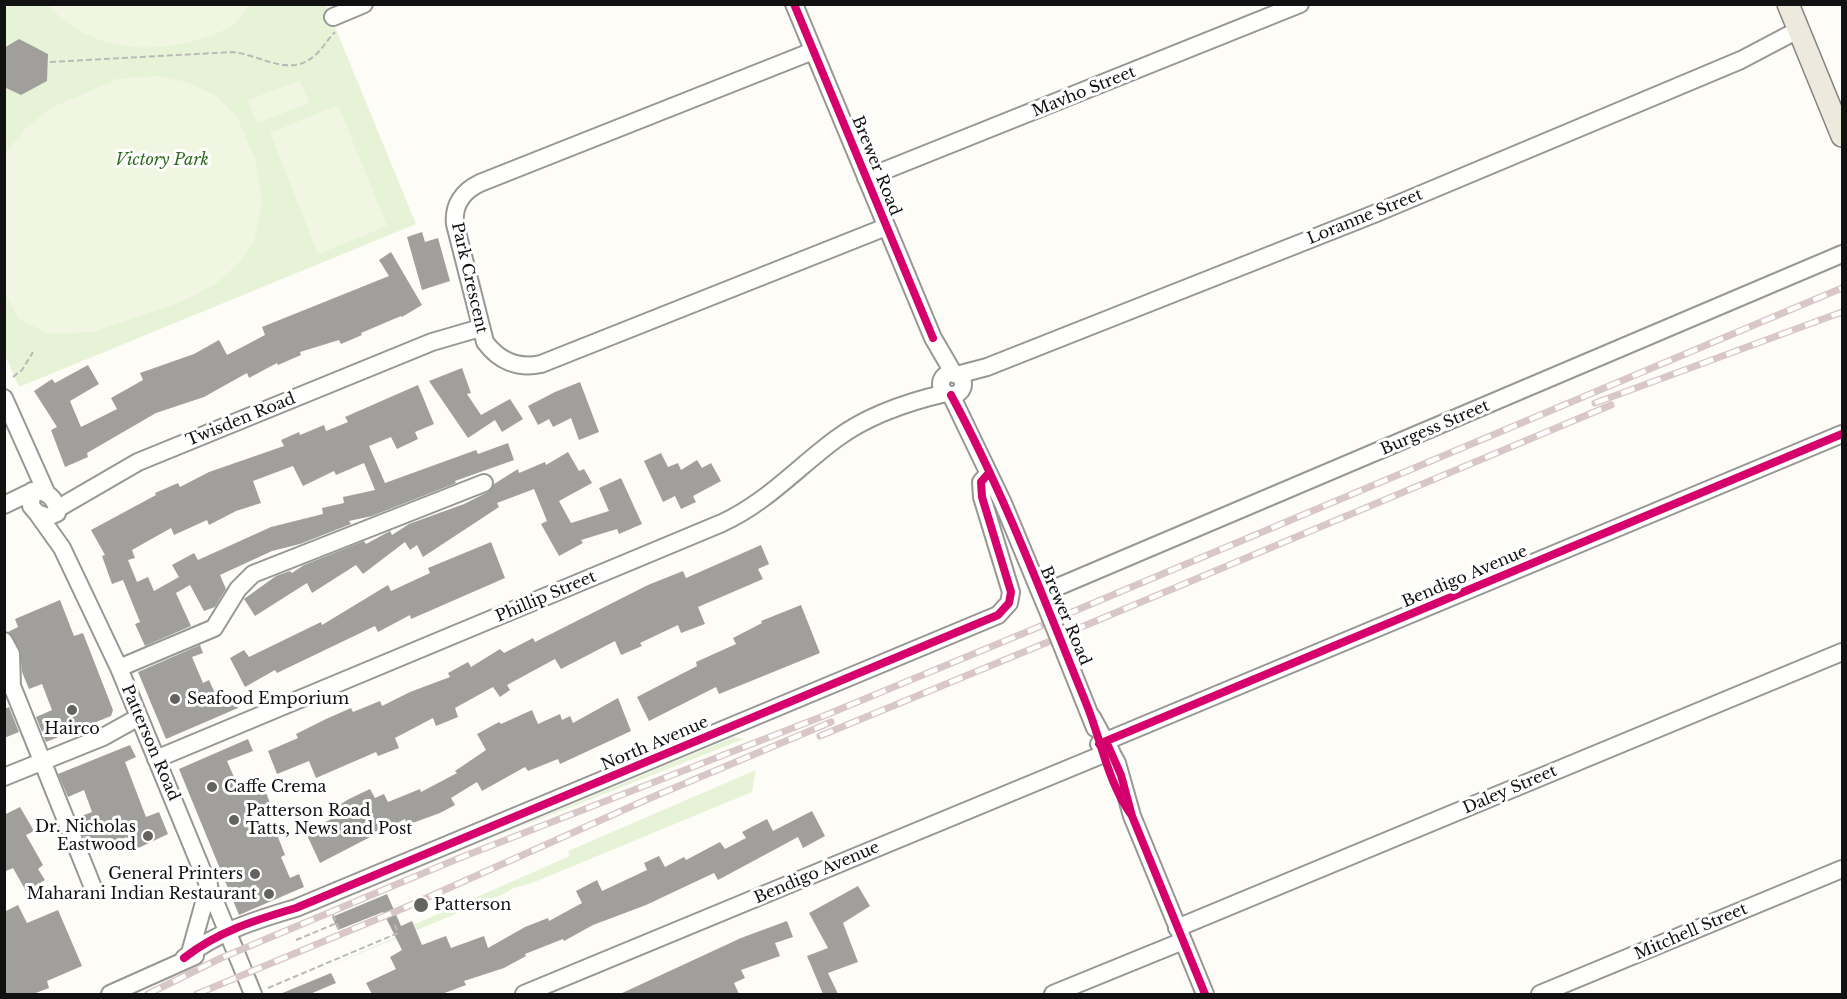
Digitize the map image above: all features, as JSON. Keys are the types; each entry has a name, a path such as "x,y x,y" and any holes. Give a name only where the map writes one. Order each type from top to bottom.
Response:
{"main road":[{"path":"1788,4 1842,136"}],"street":[{"path":"337,23 364,4"},
{"name":"Brewer Road","path":"794,4 952,384 968,428 1092,717 1119,799 1132,816 1205,994"},
{"name":"Mavho Street","path":"866,178 1300,4"},
{"name":"Loranne Street","path":"952,384 987,367 1374,214 1801,35"},
{"name":"Park Crescent","path":"813,51 472,187 460,199 454,217 478,323 485,342 497,356 517,365 541,364 886,226"},
{"name":"Burgess Street","path":"1041,594 1838,258"},
{"name":"Twisden Road","path":"57,511 138,462 478,323"},
{"name":"Phillip Street","path":"156,759 744,513 856,425 952,384"},
{"name":"Patterson Road","path":"4,398 23,441 35,499 62,548 119,668 231,936 239,964 260,992"},
{"name":"Bendigo Avenue","path":"524,994 1842,434"},
{"name":"North Avenue","path":"110,994 187,956 204,942 263,928 296,908 999,615 1009,603 1011,592 982,497 981,482 988,474"},
{"path":"119,668 214,628 238,589 253,574 484,483"},
{"path":"8,504 35,499 57,511"},
{"name":"Patterson Road","path":"57,511 62,548"},
{"path":"4,641 11,654 12,686 94,890"},
{"name":"Daley Street","path":"1053,994 1180,934 1842,652"},
{"path":"4,777 141,722"},
{"name":"Mitchell Street","path":"1540,994 1842,868"},
{"path":"187,956 209,885"}],"path":[{"path":"50,62 233,52 293,66 313,57 337,23"},
{"path":"13,377 22,369 33,352"},
{"path":"333,915 340,932"},
{"path":"296,939 337,923"},
{"path":"260,992 398,933 395,925"}],"green space":[{"name":"Victory Park","path":"4,5 326,5 416,224 19,387 4,353"},
{"path":"48,5 250,5 235,23 208,37 173,45 134,47 96,39 63,19"},
{"path":"158,76 186,82 217,96 237,117 255,158 262,202 254,243 237,265 217,283 183,301 93,332 48,334 19,319 5,294 5,154 24,130 51,108 117,79"},
{"path":"300,81 309,103 257,123 248,100"},
{"path":"338,105 387,226 318,254 270,133"},
{"path":"734,737 744,739 492,838"},
{"path":"756,770 752,792 532,883 514,888 310,974 415,929 413,925 570,856 568,851"}],"building":[{"path":"19,39 48,54 47,81 21,95 4,87 4,48"},
{"path":"422,232 425,242 438,238 450,281 422,290 407,237"},
{"path":"391,252 422,305 402,317 361,333 362,335 341,344 339,340 300,352 301,355 278,365 277,363 249,378 247,373 204,397 156,413 87,453 88,457 65,467 51,430 57,427 34,391 52,379 55,383 88,365 99,384 70,401 81,427 117,409 111,398 143,380 140,373 194,354 219,340 227,355 265,335 262,327 389,276 379,260"},
{"path":"462,368 471,393 467,394 481,415 510,399 523,419 502,432 495,420 468,438 429,381"},
{"path":"580,382 599,432 579,440 571,418 553,427 549,419 538,425 528,406"},
{"path":"418,385 434,424 415,432 418,439 397,449 391,437 369,446 385,483 476,450 478,454 508,443 514,460 455,481 456,483 372,516 349,521 351,524 300,544 272,551 220,575 226,589 215,607 204,611 190,585 176,593 191,626 145,646 135,624 140,622 123,580 112,584 102,556 105,555 91,530 156,495 155,493 178,483 180,487 209,472 284,446 281,440 299,432 300,435 324,425 326,431 348,422 345,417","holes":["364,463 375,490 343,497 344,503 322,508 323,514 271,527 198,560 194,553 172,565 179,577 154,591 148,577 137,582 128,560 135,558 132,550 171,528 174,535 207,520 209,525 236,511 261,503 253,481 293,466 303,486 334,471 336,475"]},
{"path":"568,452 579,471 584,469 592,483 559,501 571,523 609,511 599,488 621,478 642,524 619,534 617,529 581,540 583,543 559,556 541,524 547,521 534,489 497,503 499,507 423,557 417,545 410,550 405,542 363,574 356,565 312,593 307,583 255,616 244,599 276,576 290,571 292,573 304,565 364,541 366,544 390,531 392,535 409,524 464,504 488,492 494,484 518,469 519,473 545,462 546,465"},
{"path":"661,453 668,467 678,463 681,470 697,460 702,468 711,463 721,481 693,496 696,502 681,509 675,496 663,502 644,461"},
{"path":"491,542 505,578 411,619 410,615 378,632 375,626 277,673 275,670 245,687 230,658 244,650 249,657 321,622 322,625 388,585 391,591 430,573 428,568"},
{"path":"761,545 769,564 758,569 763,579 698,607 705,624 681,633 678,625 640,643 642,646 621,655 615,641 561,669 555,659 507,685 510,690 500,697 493,687 455,708 458,717 436,726 433,718 395,738 399,748 378,756 376,752 316,778 309,761 277,774 268,751 298,738 296,734 326,719 351,708 353,712 380,701 382,706 410,692 450,677 448,673 468,662 471,667 500,649 504,653 533,638 535,642 648,585 683,571 686,578"},
{"path":"60,600 74,636 83,633 113,710 111,716 46,742 36,717 52,710 42,684 29,689 22,672 20,650 8,632 18,627 15,619"},
{"path":"801,605 820,653 719,694 716,687 649,721 637,697 697,666 696,662 736,644 733,638 762,623 761,621"},
{"path":"200,645 203,653 192,657 203,683 209,680 219,702 233,696 238,708 166,739 138,672"},
{"path":"618,698 631,731 560,764 558,759 528,771 525,767 482,791 477,782 451,798 455,805 440,813 407,825 405,819 320,863 305,831 334,818 329,811 349,799 370,789 375,798 384,794 388,802 420,789 421,792 457,773 455,771 486,750 477,734 499,722 501,724 532,710 538,724 560,714 562,720 570,716 573,723"},
{"path":"9,707 19,732 4,738 4,709"},
{"path":"248,739 253,751 227,761 237,784 259,775 272,808 254,816 263,837 276,832 285,855 281,857 290,878 299,874 304,887 239,915 179,769"},
{"path":"130,745 136,757 125,762 146,817 159,812 168,834 132,851 127,837 90,852 76,818 92,812 84,790 68,797 58,774"},
{"path":"20,807 34,831 26,835 43,865 38,869 45,880 26,891 13,868 4,872 4,815"},
{"path":"812,811 825,836 803,848 798,837 718,880 714,873 646,905 593,925 564,941 563,939 525,954 526,956 504,968 464,981 466,985 442,994 372,994 366,983 396,969 390,957 402,950 383,912 338,930 332,917 387,894 401,926 412,921 422,945 446,936 451,948 484,936 488,948 525,927 548,918 549,921 582,903 576,891 597,880 602,891 647,870 644,863 659,856 665,867 684,857 686,860 720,842 725,849 746,838 742,832 767,819 773,831"},
{"path":"858,886 870,906 843,923 858,962 828,973 838,994 823,994 807,956 828,948 809,913"},
{"path":"18,905 27,923 58,910 82,966 47,981 49,988 33,994 4,994 4,912"},
{"path":"787,921 793,937 775,943 780,956 741,970 745,978 734,983 739,994 620,994 741,938"},
{"path":"331,973 336,983 310,994 280,994"}],"railway":[{"path":"1065,615 1842,288"},
{"path":"1595,403 1842,312"},
{"path":"1072,631 1611,405"},
{"path":"148,994 221,958 457,859 826,715 1041,626"},
{"path":"820,736 1048,642"},
{"path":"197,994 404,908 648,799 831,722"}],"cycle path":[{"path":"794,4 933,338"},
{"path":"951,395 989,470 1023,547 1092,718 1111,775 1132,816"},
{"path":"1099,744 1842,434"},
{"path":"184,958 210,941 237,928 296,908 998,615 1009,603 1011,592 982,497 981,482 988,474"},
{"path":"1106,741 1121,775 1132,816 1205,994"}],"place":[{"name":"Seafood Emporium","path":"175,699"},
{"name":"Hairco","path":"72,710"},
{"name":"Caffe Crema","path":"212,787"},
{"name":"Patterson Road Tatts, News and Post","path":"234,820"},
{"name":"Dr. Nicholas Eastwood","path":"148,836"},
{"name":"General Printers","path":"255,874"},
{"name":"Maharani Indian Restaurant","path":"269,894"},
{"name":"Patterson","path":"421,905"}]}
